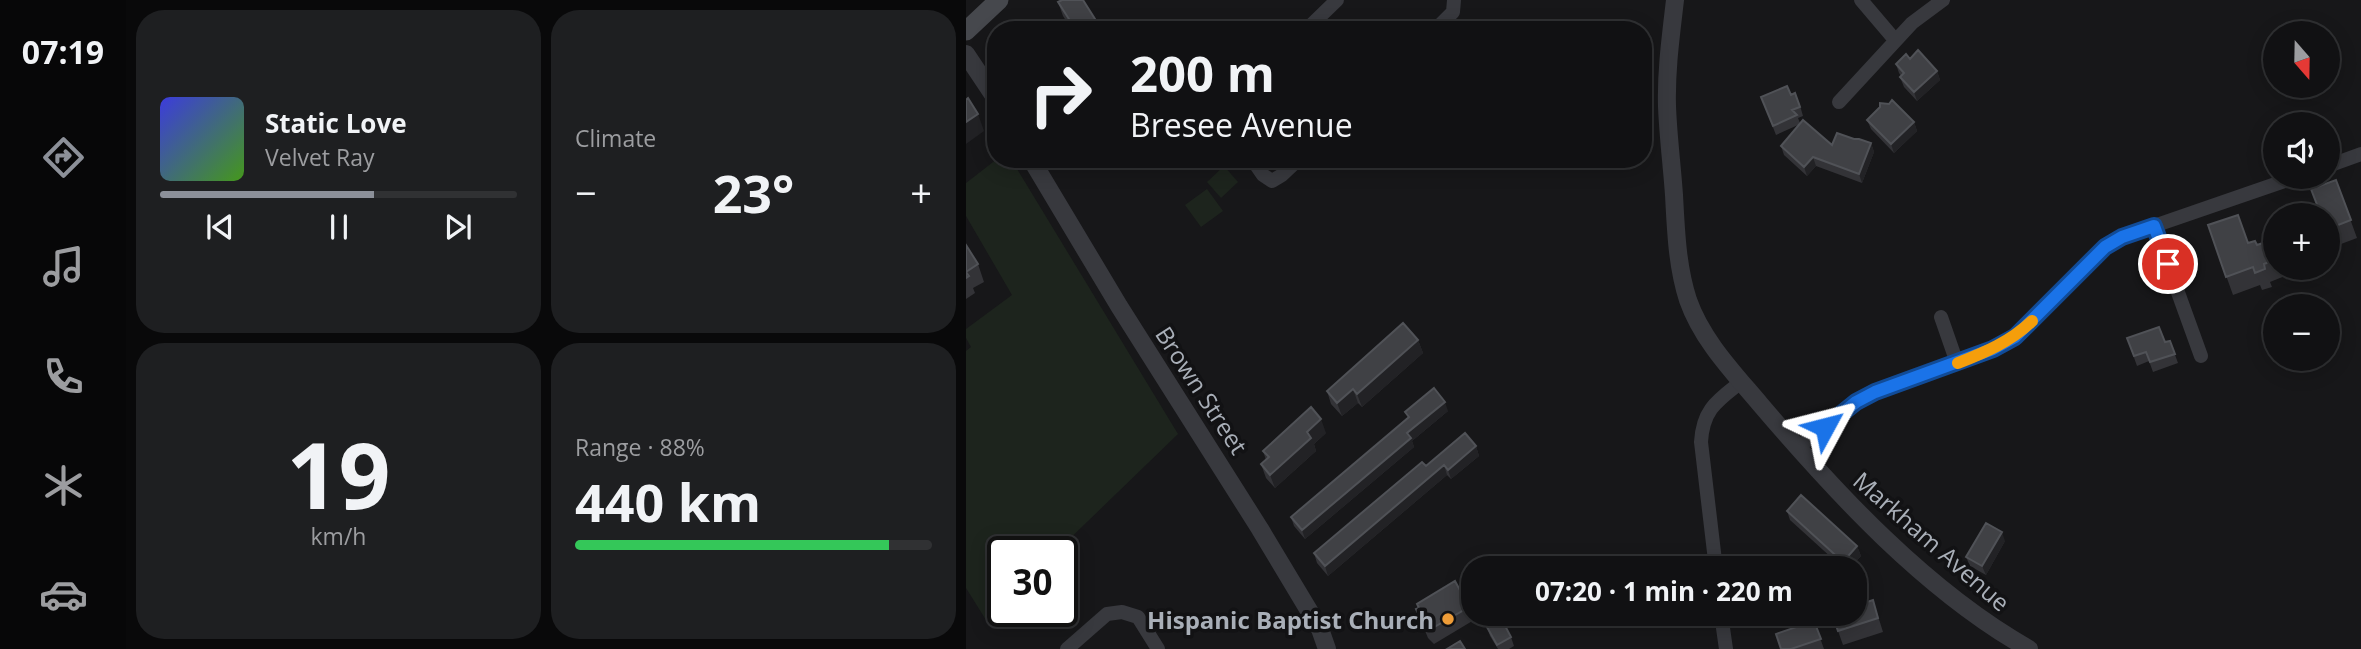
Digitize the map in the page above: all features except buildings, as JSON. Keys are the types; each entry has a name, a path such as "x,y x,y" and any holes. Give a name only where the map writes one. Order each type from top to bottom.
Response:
{"main road":[{"path":"966,31 999,0"}],"street":[{"path":"1315,21 1337,0"},
{"path":"1444,21 1453,12 1454,0"},
{"name":"Markham Avenue","path":"1675,0 1667,106 1678,247 1689,303 1702,329 1719,355 1797,448 1880,533 1959,604 1995,630 2029,649"},
{"path":"1861,0 1895,40"},
{"path":"1839,102 1912,23 1943,0"},
{"path":"966,54 987,86"},
{"path":"2340,162 2361,154"},
{"name":"Brown Street","path":"1036,168 1119,306 1310,611 1327,649"},
{"path":"1258,168 1272,181 1289,168"},
{"path":"1797,448 1856,402 1875,392 1993,349 2015,337 2105,247 2122,237 2263,188"},
{"path":"2154,226 2201,356"},
{"path":"1941,317 1957,363"},
{"path":"1714,556 1701,442 1702,425 1708,411 1718,399 1741,382"},
{"path":"1066,649 1107,614 1122,612 1138,617 1158,649"},
{"path":"1723,626 1726,649"}],"shaded area":[{"path":"987,167 1016,168 1178,434 1073,536 987,536 986,620 966,588 966,351 971,347 966,338 966,329 1012,295 966,216 966,183"},
{"path":"1222,168 1226,168 1238,182 1221,198 1207,182"},
{"path":"1207,189 1223,211 1201,227 1185,205"}],"slow traffic":[{"path":"1958,363 2015,337 2032,321"}],"place":[{"name":"Hispanic Baptist Church","path":"1448,619"}],"route":[{"path":"1825,427 1856,402 1875,392 1993,349 2015,337 2084,266 2105,247 2122,237 2154,226 2168,264"}]}
